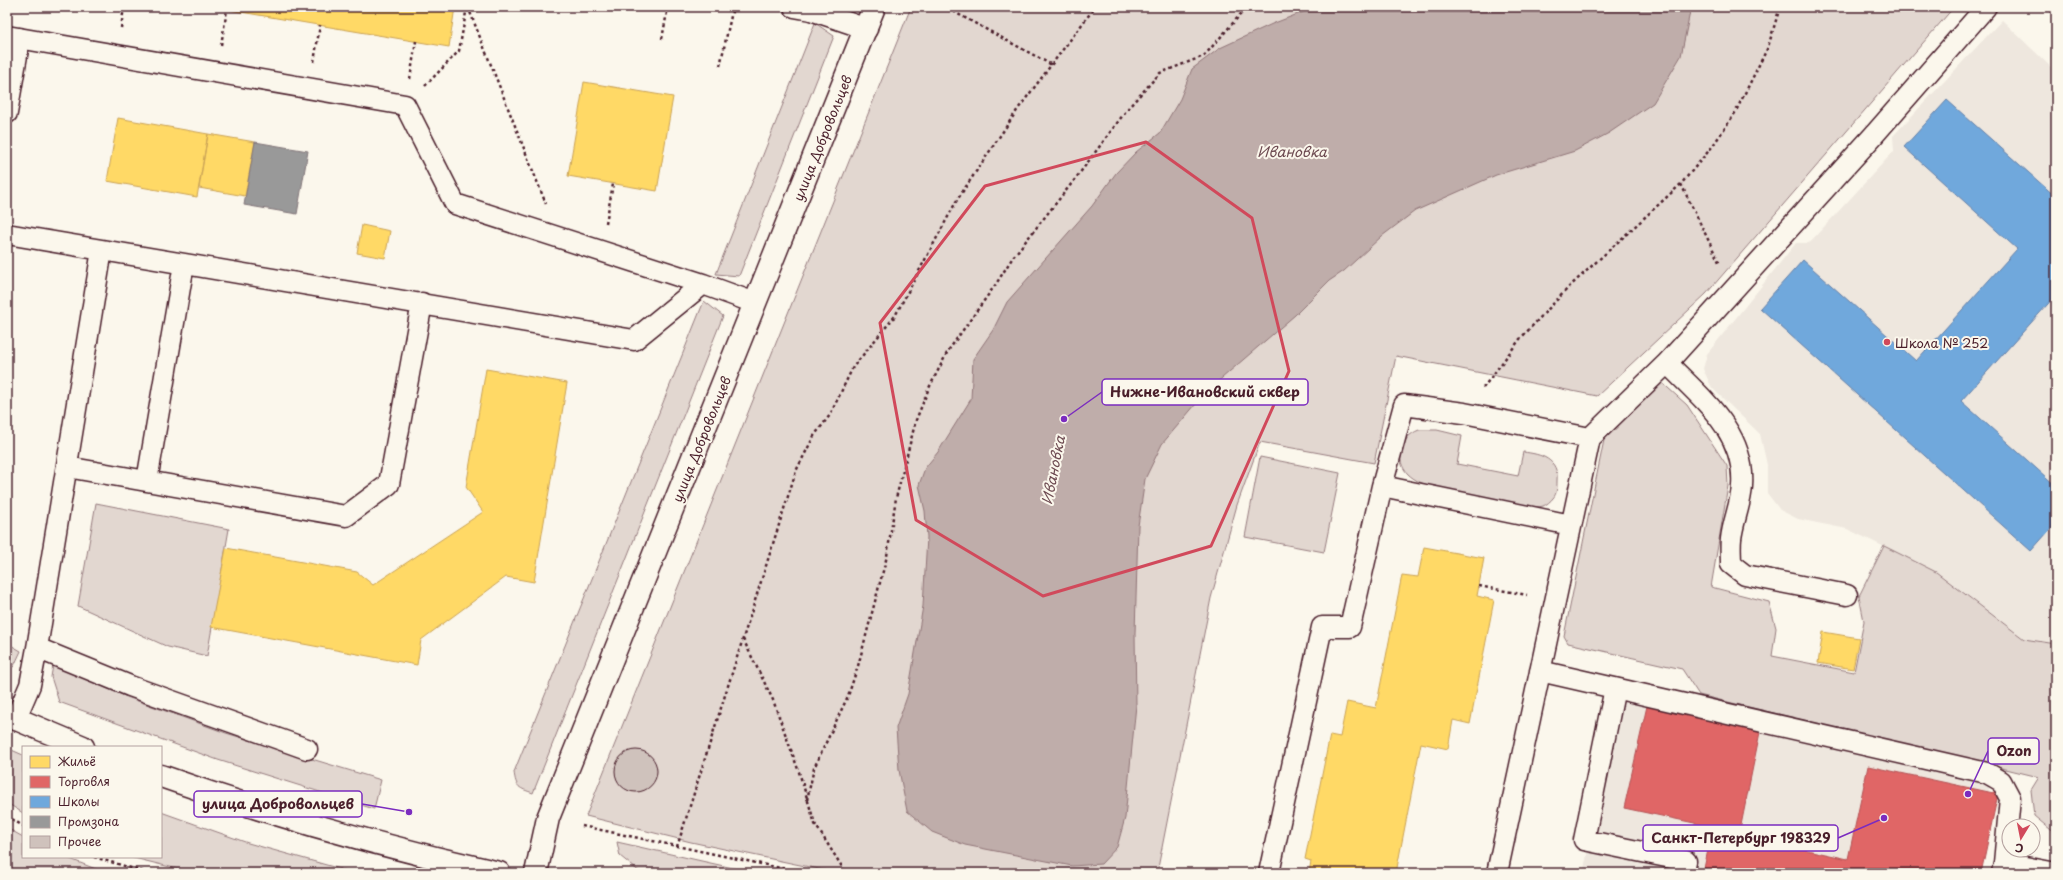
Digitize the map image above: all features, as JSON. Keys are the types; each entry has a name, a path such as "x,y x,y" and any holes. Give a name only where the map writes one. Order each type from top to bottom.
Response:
{"street":[{"name":"улица Добровольцев","path":"536,873 548,818 874,7"},
{"path":"11,717 81,746"},
{"path":"162,776 207,792 392,848 498,873"}],"lane":[{"path":"794,7 812,10 866,29"},
{"path":"1497,873 1590,438 1667,363 1873,136 1986,7"},
{"path":"7,113 14,37 405,105 455,204 703,284 755,303"},
{"path":"7,234 634,340 703,284"},
{"path":"11,717 30,685 102,250"},
{"path":"147,481 184,264"},
{"path":"67,467 346,516 389,484 422,304"},
{"path":"1667,363 1721,418 1735,443 1742,465 1742,487 1731,540 1731,564 1746,575 1847,595"},
{"path":"1269,873 1322,627 1350,627 1382,486 1404,405 1464,413 1590,438"},
{"path":"1382,486 1571,525"},
{"path":"37,648 130,686 307,749"},
{"path":"1540,671 1987,773 2001,781 2010,798 2003,868 2056,873"},
{"path":"1615,688 1584,840 1686,861 1683,873"}],"path":[{"path":"405,105 459,51 468,7"},
{"path":"468,7 559,238"},
{"path":"662,39 668,7"},
{"path":"720,66 733,7"},
{"path":"950,7 956,13 1052,65"},
{"path":"677,847 796,471 814,436 830,415 853,367 895,316 957,200 1018,110 1095,7"},
{"path":"807,800 814,768 848,696 858,666 887,556 896,498 916,420 929,388 948,351 996,284 1013,257 1076,178 1129,107 1160,73 1204,56 1247,7"},
{"path":"1464,413 1520,339 1569,287 1681,184 1712,146 1735,113 1768,47 1780,7"},
{"path":"216,72 227,10"},
{"path":"310,88 320,25"},
{"path":"405,105 416,41"},
{"path":"601,251 613,184"},
{"path":"1681,184 1733,291"},
{"path":"1478,586 1556,599"},
{"path":"743,638 773,700 815,824 846,873"},
{"path":"7,816 22,825"},
{"path":"7,821 16,822"},
{"path":"582,826 804,873"},
{"path":"97,858 148,873"}],"highlighted area":[{"path":"1146,142 1252,218 1289,371 1211,546 1043,596 916,520 880,323 985,186"}],"shaded area":[{"path":"911,7 1954,7 1706,294 1597,396 1396,356 1374,463 1260,442 1237,505 1211,598 1157,873 838,873 691,842 586,816"},
{"name":"Школа № 252","path":"2002,20 2056,72 2056,644 2024,639 1936,572 1866,538 1847,529 1798,519 1780,510 1767,493 1767,465 1760,434 1712,388 1703,369 1707,354 1796,243 1809,243 1849,200 1894,151 1893,136"},
{"path":"815,23 834,36 739,276 716,274"},
{"path":"704,301 723,316 533,793 524,790 517,784 514,772"},
{"path":"1658,379 1687,405 1727,466 1728,486 1711,587 1769,602 1776,628 1772,656 1854,672 1864,621 1859,596 1884,546 1936,572 2024,639 2056,644 2056,834 2041,822 2041,818 2036,818 2034,816 2031,790 2039,777 1699,695 1682,669 1568,643 1564,636 1605,435"},
{"path":"1419,430 1437,430 1462,436 1457,464 1518,476 1523,452 1542,456 1548,459 1555,467 1557,474 1557,488 1555,494 1546,505 1535,507 1523,506 1457,494 1435,488 1414,479 1402,465 1401,452 1410,435"},
{"path":"1260,457 1340,473 1324,552 1245,537"},
{"path":"96,503 229,529 207,656 168,647 78,606"},
{"path":"7,643 21,651 14,666 7,672"},
{"path":"53,665 127,697 226,733 381,780 374,809 218,760 59,702 51,677"},
{"path":"1623,689 1993,770 1971,873 1583,873"},
{"path":"7,748 22,755 22,812 7,803"},
{"path":"162,812 248,843 355,873 194,873 134,858 162,858"},
{"path":"7,828 22,836 22,858 68,858 106,873 7,873"},
{"path":"617,842 755,873 641,873 620,856"}],"water":[{"name":"Ивановка","path":"1316,7 1691,7 1681,56 1653,103 1609,133 1575,151 1496,175 1415,211 1382,236 1344,271 1329,281 1295,315 1207,391 1162,444 1145,479 1138,526 1135,634 1136,705 1125,818 1117,847 1101,864 1072,866 965,845 932,832 907,811 899,770 896,728 908,694 923,606 927,537 925,511 919,485 925,468 938,452 971,399 973,359 993,330 1007,302 1092,206 1116,173 1136,152 1160,133 1180,99 1192,69 1220,48 1272,24"}],"building: Жильё":[{"path":"211,7 455,7 449,47"},
{"path":"584,82 673,97 657,191 568,176"},
{"path":"118,118 208,134 197,197 107,181"},
{"path":"208,134 255,142 245,196 199,188"},
{"path":"362,225 390,231 385,258 357,253"},
{"path":"486,369 567,383 534,582 506,577 421,640 417,665 211,627 226,548 357,572 373,585 483,512 466,487"},
{"path":"1424,547 1484,558 1477,596 1494,600 1470,724 1453,720 1448,749 1421,743 1396,873 1309,873 1311,861 1305,859 1330,735 1340,737 1347,702 1376,708 1402,575 1418,577"},
{"path":"1823,632 1859,638 1853,669 1818,663"}],"building: Торговля":[{"path":"1647,706 1760,732 1739,835 1848,859 1868,766 1998,794 1981,873 1703,873 1713,827 1624,808"}],"building: Школы":[{"path":"1947,100 2056,197 2056,295 1961,401 2056,486 2056,523 2031,551 1760,308 1803,260 1916,361 2017,249 1904,147"}],"building: Промзона":[{"path":"255,142 308,151 297,214 244,205"}],"building: Прочее":[{"path":"632,750 640,750 648,753 654,759 657,771 654,783 648,789 640,792 632,792 624,789 618,783 615,775 615,767 618,759 624,753"}],"place":[{"name":"Школа № 252","path":"1887,342"},
{"name":"Нижне-Ивановский сквер","path":"1064,419"},
{"name":"Ozon","path":"1968,794"},
{"name":"улица Добровольцев","path":"409,812"},
{"name":"Санкт-Петербург 198329","path":"1884,818"}]}
